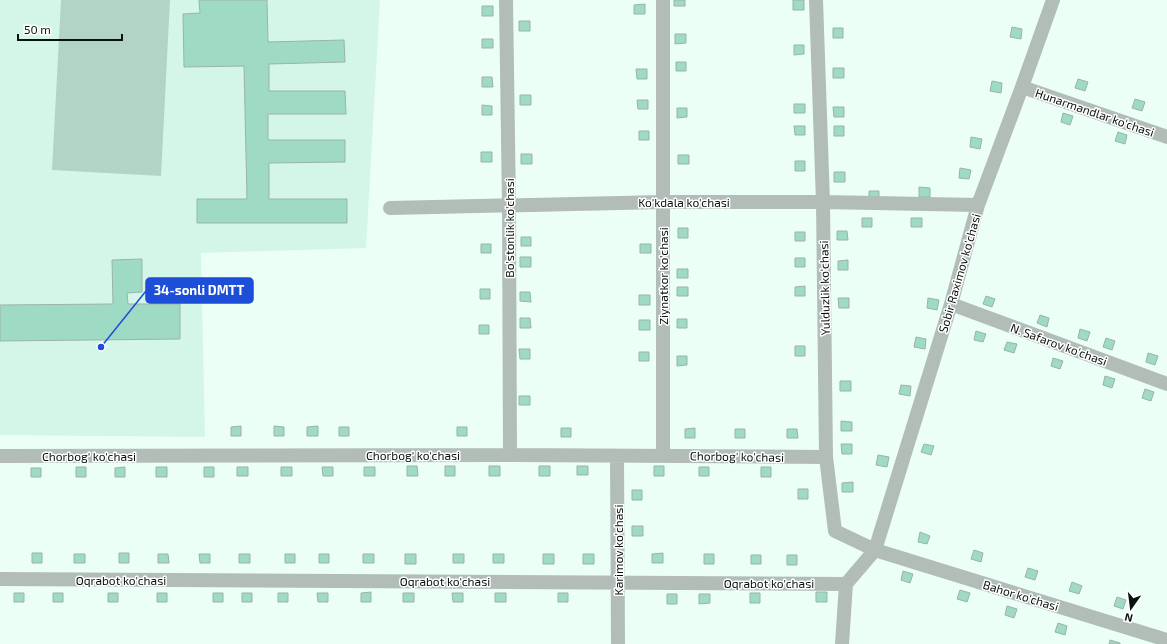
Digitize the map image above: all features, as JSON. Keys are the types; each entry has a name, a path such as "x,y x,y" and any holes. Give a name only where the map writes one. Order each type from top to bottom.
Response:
{"street":[{"name":"Bo'stonlik ko'chasi","path":"506,0 510,455"},
{"name":"Ziynatkor ko'chasi","path":"663,0 663,456"},
{"name":"Yulduzlik ko'chasi","path":"816,0 823,202 826,457 835,531 875,550"},
{"name":"Sobir Raximov ko'chasi","path":"875,550 951,304 978,205 1053,0"},
{"name":"Hunarmandlar ko'chasi","path":"1022,87 1167,137"},
{"name":"Ko'kdala ko'chasi","path":"390,208 663,202 823,202 978,205"},
{"name":"N. Safarov ko'chasi","path":"951,304 1167,384"},
{"name":"Chorbog' ko'chasi","path":"0,456 510,455 826,457"},
{"name":"Karimov ko'chasi","path":"617,456 618,644"},
{"path":"842,644 846,584 875,550"},
{"name":"Bahor ko'chasi","path":"875,550 1167,640"},
{"name":"Oqrabot ko'chasi","path":"0,580 846,584"}],"shaded area":[{"path":"0,0 380,0 366,248 201,253 205,437 0,435"},
{"path":"61,0 170,0 161,176 52,170"}],"building":[{"path":"199,0 267,0 268,42 344,40 345,62 269,64 269,91 345,91 346,114 268,114 268,140 345,140 345,162 269,163 269,199 347,199 347,223 197,223 197,199 247,199 244,66 184,67 183,14 200,13"},
{"path":"674,0 685,0 685,6 674,6"},
{"path":"793,0 804,0 804,10 793,10"},
{"path":"645,4 645,14 634,14 634,5"},
{"path":"482,6 493,6 493,16 482,16"},
{"path":"519,21 530,21 530,31 519,31"},
{"path":"1012,27 1022,29 1021,39 1010,37"},
{"path":"833,28 843,28 843,38 833,38"},
{"path":"675,34 686,34 686,43 675,44"},
{"path":"482,39 493,39 493,48 482,48"},
{"path":"794,45 804,45 804,54 794,55"},
{"path":"676,62 686,62 686,71 676,71"},
{"path":"833,68 844,68 844,78 833,78"},
{"path":"636,69 647,69 647,79 637,79"},
{"path":"482,77 492,77 493,87 482,87"},
{"path":"1078,79 1088,82 1085,91 1075,88"},
{"path":"992,81 1002,83 1001,93 990,91"},
{"path":"520,95 531,95 531,105 520,105"},
{"path":"1135,99 1145,102 1142,111 1132,108"},
{"path":"637,100 648,100 648,109 638,109"},
{"path":"794,104 805,104 805,113 794,113"},
{"path":"482,105 492,106 492,115 482,115"},
{"path":"833,107 844,107 844,117 834,117"},
{"path":"677,108 687,108 687,117 677,118"},
{"path":"1063,113 1073,116 1070,125 1061,122"},
{"path":"794,126 805,126 805,135 795,135"},
{"path":"834,126 844,126 844,136 834,136"},
{"path":"639,131 649,131 649,140 639,140"},
{"path":"1118,132 1127,135 1125,144 1115,141"},
{"path":"971,137 982,139 980,149 970,147"},
{"path":"481,152 492,152 492,162 481,162"},
{"path":"521,154 532,154 532,164 521,164"},
{"path":"678,155 689,155 689,164 678,164"},
{"path":"795,161 805,161 805,171 795,171"},
{"path":"960,168 971,170 969,179 959,178"},
{"path":"834,172 845,172 845,182 834,182"},
{"path":"919,187 930,188 930,197 919,197"},
{"path":"869,191 879,191 879,201 869,201"},
{"path":"862,218 872,218 872,227 862,227"},
{"path":"911,218 922,218 922,227 911,227"},
{"path":"678,228 688,228 688,238 678,238"},
{"path":"837,231 847,231 848,240 837,240"},
{"path":"795,232 805,232 805,241 795,241"},
{"path":"521,237 531,237 531,246 521,246"},
{"path":"481,244 491,244 491,253 481,253"},
{"path":"640,244 651,244 651,253 640,253"},
{"path":"520,257 531,257 531,267 520,267"},
{"path":"795,258 805,258 805,267 795,267"},
{"path":"142,259 142,292 127,293 128,304 180,304 180,339 0,341 0,305 113,304 112,260"},
{"path":"848,260 848,270 838,270 838,261"},
{"path":"677,269 688,269 688,278 677,278"},
{"path":"805,286 805,296 795,296 795,287"},
{"path":"677,287 688,287 688,296 677,296"},
{"path":"480,289 490,289 490,299 480,299"},
{"path":"520,292 530,292 531,302 520,301"},
{"path":"639,295 650,295 650,305 639,305"},
{"path":"986,296 995,299 992,307 983,304"},
{"path":"838,298 849,298 849,308 839,308"},
{"path":"928,298 939,300 937,310 927,308"},
{"path":"1040,315 1049,318 1047,327 1037,323"},
{"path":"520,318 530,318 531,328 520,328"},
{"path":"677,319 687,319 687,328 677,328"},
{"path":"639,320 650,320 650,330 639,330"},
{"path":"479,325 489,325 489,334 479,334"},
{"path":"1080,329 1090,332 1087,341 1078,338"},
{"path":"976,331 986,334 983,342 974,340"},
{"path":"916,337 926,339 925,349 914,347"},
{"path":"1106,338 1115,341 1112,350 1103,347"},
{"path":"1007,342 1017,344 1014,353 1004,350"},
{"path":"795,346 805,346 805,356 795,356"},
{"path":"519,349 530,349 530,359 520,359"},
{"path":"639,352 649,352 649,361 639,361"},
{"path":"1148,353 1158,356 1155,365 1146,362"},
{"path":"677,356 687,356 687,365 677,366"},
{"path":"1053,358 1063,361 1060,369 1051,366"},
{"path":"1105,376 1115,379 1112,388 1103,385"},
{"path":"840,381 851,381 851,391 840,391"},
{"path":"901,385 911,386 910,396 899,394"},
{"path":"1145,389 1154,392 1151,401 1142,398"},
{"path":"519,396 530,396 530,405 519,405"},
{"path":"841,421 852,422 852,431 841,431"},
{"path":"241,426 241,436 231,436 231,427"},
{"path":"274,426 284,427 284,436 274,436"},
{"path":"318,426 318,436 307,436 307,427"},
{"path":"339,427 349,427 349,436 339,436"},
{"path":"457,427 467,427 467,436 457,436"},
{"path":"561,428 571,428 571,437 561,437"},
{"path":"695,428 695,438 685,438 685,429"},
{"path":"735,429 745,429 745,438 735,438"},
{"path":"787,429 797,429 798,438 787,438"},
{"path":"841,444 852,444 852,454 842,454"},
{"path":"924,444 934,446 931,455 921,452"},
{"path":"878,455 889,457 887,467 876,465"},
{"path":"407,466 417,466 418,476 407,476"},
{"path":"445,466 455,466 455,476 445,476"},
{"path":"489,466 500,466 500,476 489,476"},
{"path":"539,466 550,466 550,476 539,476"},
{"path":"577,466 588,466 588,475 577,475"},
{"path":"654,466 664,466 664,476 654,476"},
{"path":"76,467 86,467 86,477 76,477"},
{"path":"125,467 125,477 115,477 115,468"},
{"path":"156,467 167,467 167,477 156,477"},
{"path":"204,467 214,467 214,477 204,477"},
{"path":"237,467 248,467 248,476 237,476"},
{"path":"281,467 292,467 292,476 281,476"},
{"path":"322,467 333,467 333,476 323,476"},
{"path":"364,467 375,467 375,476 364,476"},
{"path":"699,467 709,467 709,476 699,476"},
{"path":"761,467 771,467 771,477 761,477"},
{"path":"31,468 41,468 41,477 31,477"},
{"path":"853,482 853,492 842,492 842,483"},
{"path":"798,489 808,489 808,499 798,499"},
{"path":"632,490 642,490 642,500 632,500"},
{"path":"632,526 643,526 643,536 632,536"},
{"path":"920,532 930,536 927,544 918,542"},
{"path":"974,550 983,553 981,562 971,559"},
{"path":"32,553 42,553 42,563 32,563"},
{"path":"119,553 129,553 129,563 119,563"},
{"path":"663,553 663,563 652,563 652,554"},
{"path":"74,554 85,554 85,563 74,563"},
{"path":"158,554 168,554 169,563 158,563"},
{"path":"199,554 210,554 210,563 200,563"},
{"path":"239,554 250,554 250,563 239,563"},
{"path":"285,554 295,554 295,563 285,563"},
{"path":"319,554 329,554 329,563 319,563"},
{"path":"363,554 374,554 374,563 363,563"},
{"path":"405,554 416,554 416,564 405,564"},
{"path":"453,554 464,554 464,563 453,563"},
{"path":"493,554 504,554 504,563 493,563"},
{"path":"543,554 554,554 554,564 543,564"},
{"path":"583,554 594,554 594,564 583,564"},
{"path":"704,554 714,554 714,564 704,564"},
{"path":"751,555 761,555 761,564 751,564"},
{"path":"787,555 797,555 797,565 787,565"},
{"path":"1028,568 1038,571 1035,580 1025,577"},
{"path":"903,571 913,574 910,583 901,580"},
{"path":"1072,582 1082,586 1079,594 1069,591"},
{"path":"960,590 970,593 967,602 957,599"},
{"path":"371,592 371,602 361,602 361,593"},
{"path":"816,592 827,592 827,602 816,602"},
{"path":"14,593 24,593 24,602 14,602"},
{"path":"53,593 63,593 63,602 53,602"},
{"path":"108,593 118,593 118,602 108,602"},
{"path":"157,593 167,593 167,602 157,602"},
{"path":"213,593 223,593 223,602 213,602"},
{"path":"242,593 252,593 252,602 242,602"},
{"path":"278,593 288,593 288,602 278,602"},
{"path":"317,593 328,593 328,602 318,602"},
{"path":"403,593 414,593 414,602 403,602"},
{"path":"452,593 463,593 463,602 453,602"},
{"path":"495,593 506,593 506,602 495,602"},
{"path":"558,593 568,593 568,602 558,602"},
{"path":"750,593 760,593 760,603 750,603"},
{"path":"667,594 677,594 677,604 667,604"},
{"path":"699,594 710,594 710,603 699,604"},
{"path":"1117,597 1126,600 1123,609 1114,606"},
{"path":"1007,606 1017,609 1014,618 1005,615"},
{"path":"1058,623 1067,626 1065,635 1055,632"},
{"path":"1110,640 1120,643 1120,644 1109,644"}],"place":[{"name":"34-sonli DMTT","path":"101,347"}]}
